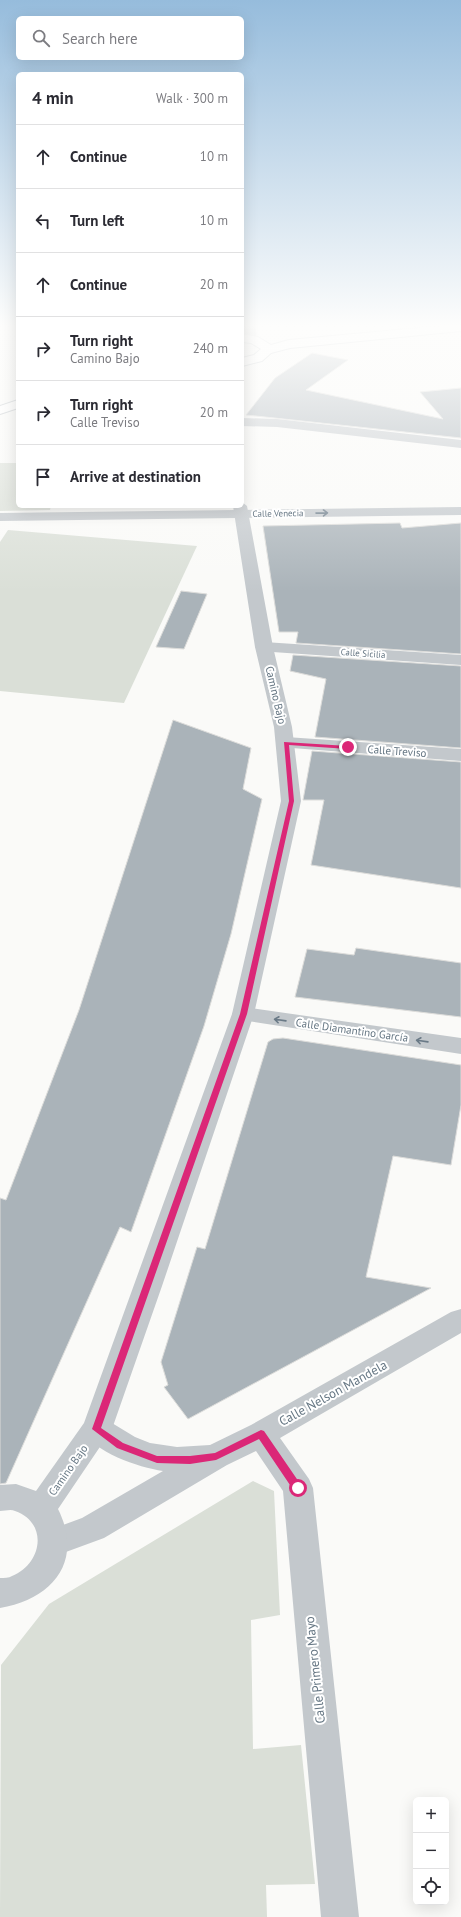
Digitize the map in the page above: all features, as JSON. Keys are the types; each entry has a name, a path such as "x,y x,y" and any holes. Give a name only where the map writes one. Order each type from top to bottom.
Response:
{"street":[{"path":"244,422 277,422 461,444"},
{"name":"Calle Venecia","path":"0,518 241,510 461,510"},
{"name":"Camino Bajo","path":"41,1509 97,1429 243,1014 291,801 286,743 264,647 241,510"},
{"name":"Calle Sicilia","path":"264,647 461,660"},
{"name":"Calle Treviso","path":"286,743 461,755"},
{"name":"Calle Diamantino García","path":"243,1014 461,1046"},
{"name":"Calle Nelson Mandela","path":"55,1542 93,1528 216,1456 261,1434 461,1320"},
{"path":"97,1429 120,1446 157,1459 190,1460 216,1456"},
{"name":"Calle Primero Mayo","path":"261,1434 298,1488 340,1917"},
{"path":"0,1498 17,1497 41,1509 50,1521 55,1542 53,1552 46,1568 28,1584 9,1592 0,1593"}],"shaded area":[{"path":"0,463 16,463 16,508 50,508 50,510 0,511"},
{"path":"8,530 197,546 124,703 0,691 0,542"},
{"path":"253,1481 274,1491 280,1615 251,1620 253,1749 301,1745 315,1884 266,1885 267,1917 0,1917 1,1665 49,1604"}],"building":[{"path":"247,413 417,413 443,419 438,413 461,413 461,438 246,415"},
{"path":"400,523 402,528 461,523 461,654 296,643 298,632 279,632 263,526"},
{"path":"181,591 207,594 184,649 156,647"},
{"path":"293,655 461,666 461,748 315,737 326,679 290,671"},
{"path":"173,720 251,748 243,789 262,799 231,934 204,1026 131,1232 120,1227 6,1483 0,1484 0,1198 6,1200 79,1010"},
{"path":"312,751 461,762 461,888 311,865 324,800 303,800"},
{"path":"356,948 461,963 461,1017 295,997 307,949 354,955"},
{"path":"283,1038 461,1065 461,1105 451,1165 393,1156 366,1277 431,1288 188,1419 164,1387 168,1385 161,1362 197,1247 205,1249 268,1042 273,1039"}],"route":[{"path":"298,1488 261,1434 216,1456 190,1460 157,1459 120,1446 97,1429 243,1014 291,801 286,743 348,747"}]}
